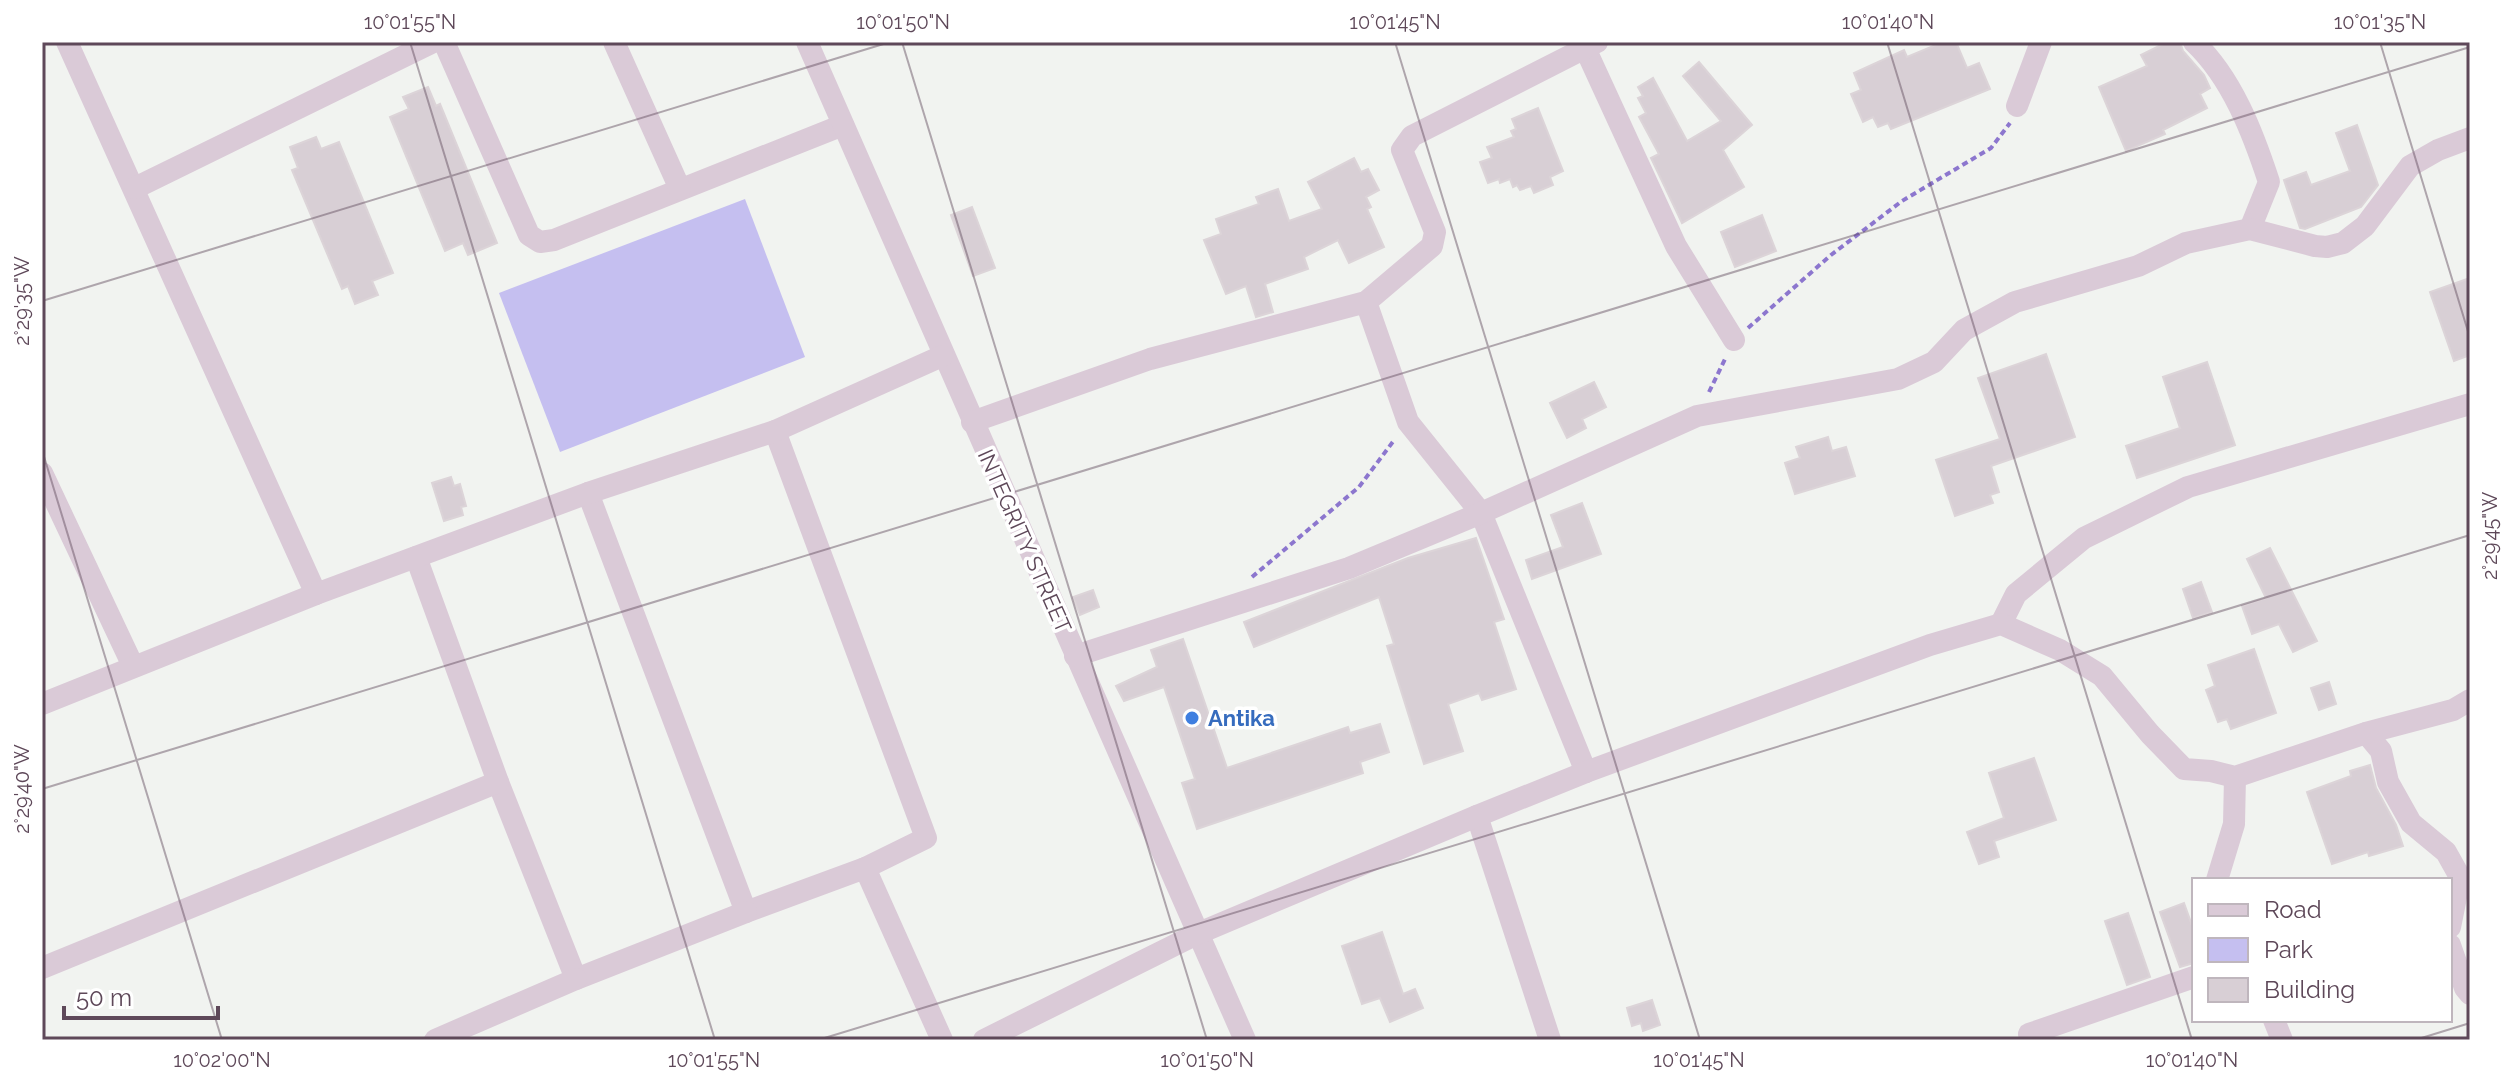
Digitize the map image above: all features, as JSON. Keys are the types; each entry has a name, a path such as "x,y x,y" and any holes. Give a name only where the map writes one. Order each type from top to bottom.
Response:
{"street":[{"path":"67,42 316,594"},
{"path":"135,188 433,42"},
{"path":"444,42 529,235 540,242 554,240 843,125"},
{"path":"614,42 680,189"},
{"name":"INTEGRITY STREET","path":"807,42 942,356 1245,1040"},
{"path":"2017,106 2041,42"},
{"path":"2194,42 2211,57 2254,134 2269,182 2250,229"},
{"path":"972,422 1150,359 1366,302 1432,246 1435,232 1402,150 1412,136 1591,45 1676,246 1734,340"},
{"path":"1075,656 1349,568 1481,513 1697,416 1898,379 1934,362 1964,330 2015,302 2138,266 2186,243 2250,229 2315,246 2343,243 2365,226 2410,166 2438,150 2470,138"},
{"path":"1366,302 1408,422 1481,513 1586,772"},
{"path":"42,704 316,594 588,493 775,431 942,356"},
{"path":"2001,624 2016,594 2084,538 2188,487 2470,404"},
{"path":"435,1040 576,979 865,868 926,838 775,431"},
{"path":"42,473 133,666"},
{"path":"588,493 746,912"},
{"path":"416,557 498,782 576,979"},
{"path":"984,1040 1199,933 1477,816 1586,772 1930,645 2001,624 2060,650 2102,676 2184,769 2235,777 2366,733 2453,710 2470,700"},
{"path":"2366,733 2381,751 2388,782 2411,823 2446,852 2460,877 2452,917"},
{"path":"2218,878 2234,824 2235,777"},
{"path":"42,968 498,782"},
{"path":"1477,816 1550,1040"},
{"path":"865,868 942,1040"},
{"path":"2452,951 2470,994"},
{"path":"2031,1040 2029,1034 2192,978"}],"path":[{"path":"1697,416 1734,340 1831,255 1902,201 1991,148 2006,131 2017,106"},
{"path":"1252,577 1359,487 1408,422"}],"green space":[{"path":"745,199 805,357 560,452 499,293"}],"building":[{"path":"1943,42 1956,42 1967,68 1979,63 1990,89 1891,129 1888,123 1878,127 1873,117 1863,122 1851,94 1861,90 1854,73 1904,50 1907,57"},
{"path":"2167,42 2180,42 2183,51 2204,75 2210,88 2200,94 2207,108 2163,130 2165,134 2126,151 2099,87 2147,66 2141,55"},
{"path":"1699,62 1752,125 1723,150 1744,187 1682,223 1651,158 1659,154 1639,117 1646,113 1638,98 1643,96 1638,87 1653,78 1687,141 1721,121 1683,76"},
{"path":"428,87 436,106 440,104 497,243 468,255 463,243 445,251 390,117 409,109 403,97"},
{"path":"1538,108 1563,171 1550,177 1553,185 1534,193 1531,186 1520,190 1517,185 1513,187 1510,179 1488,183 1480,162 1492,158 1487,147 1514,137 1511,131 1516,129 1512,119"},
{"path":"2357,125 2378,185 2361,207 2305,229 2300,228 2284,180 2306,172 2311,185 2350,171 2336,133"},
{"path":"316,137 321,149 339,142 393,273 372,281 378,295 355,304 348,286 342,289 292,170 298,168 290,147"},
{"path":"1354,158 1361,172 1368,169 1379,190 1366,197 1371,207 1367,209 1384,247 1349,263 1338,240 1304,257 1308,269 1265,284 1273,312 1256,317 1246,286 1226,294 1204,240 1221,234 1216,219 1259,204 1256,197 1278,189 1289,221 1322,209 1308,182"},
{"path":"972,207 995,268 973,276 951,215"},
{"path":"1762,215 1776,251 1735,267 1721,232"},
{"path":"2470,278 2470,355 2454,361 2430,292"},
{"path":"2046,354 2075,437 1991,466 1999,492 1990,495 1993,503 1955,516 1936,460 2000,439 1978,378"},
{"path":"2207,362 2235,445 2137,478 2126,446 2180,428 2163,377"},
{"path":"1594,382 1606,407 1582,419 1586,428 1567,438 1550,403"},
{"path":"1828,437 1832,451 1846,447 1855,476 1795,494 1785,463 1800,458 1796,447"},
{"path":"451,477 454,486 460,484 466,506 461,507 463,515 444,521 432,483"},
{"path":"1582,503 1601,554 1532,579 1526,560 1563,547 1551,515"},
{"path":"1476,538 1504,619 1494,622 1516,689 1482,700 1479,693 1448,704 1463,751 1424,764 1387,646 1394,644 1379,597 1254,647 1244,622 1408,558"},
{"path":"2270,548 2317,641 2293,652 2279,624 2252,634 2242,606 2266,598 2247,559"},
{"path":"2201,582 2212,612 2193,618 2183,589"},
{"path":"1093,590 1099,607 1080,615 1073,597"},
{"path":"1183,639 1227,768 1348,727 1350,733 1380,724 1389,752 1360,762 1363,773 1197,829 1182,783 1195,779 1164,687 1124,701 1116,686 1157,667 1151,650"},
{"path":"2254,649 2276,713 2231,729 2227,719 2218,722 2206,690 2215,686 2208,665"},
{"path":"2329,682 2336,704 2319,710 2311,688"},
{"path":"2034,758 2056,820 1994,841 1999,857 1979,864 1967,832 2004,818 1989,773"},
{"path":"2370,765 2376,788 2396,825 2403,846 2369,856 2368,852 2332,864 2307,792 2351,776 2350,771"},
{"path":"2184,903 2192,925 2192,964 2180,967 2160,912"},
{"path":"2128,913 2150,977 2127,985 2105,921"},
{"path":"1382,932 1403,994 1415,989 1423,1008 1390,1022 1380,998 1362,1004 1342,946"},
{"path":"1652,1000 1660,1025 1643,1031 1641,1023 1632,1026 1627,1008"}],"place":[{"name":"Antika","path":"1192,718"}]}
